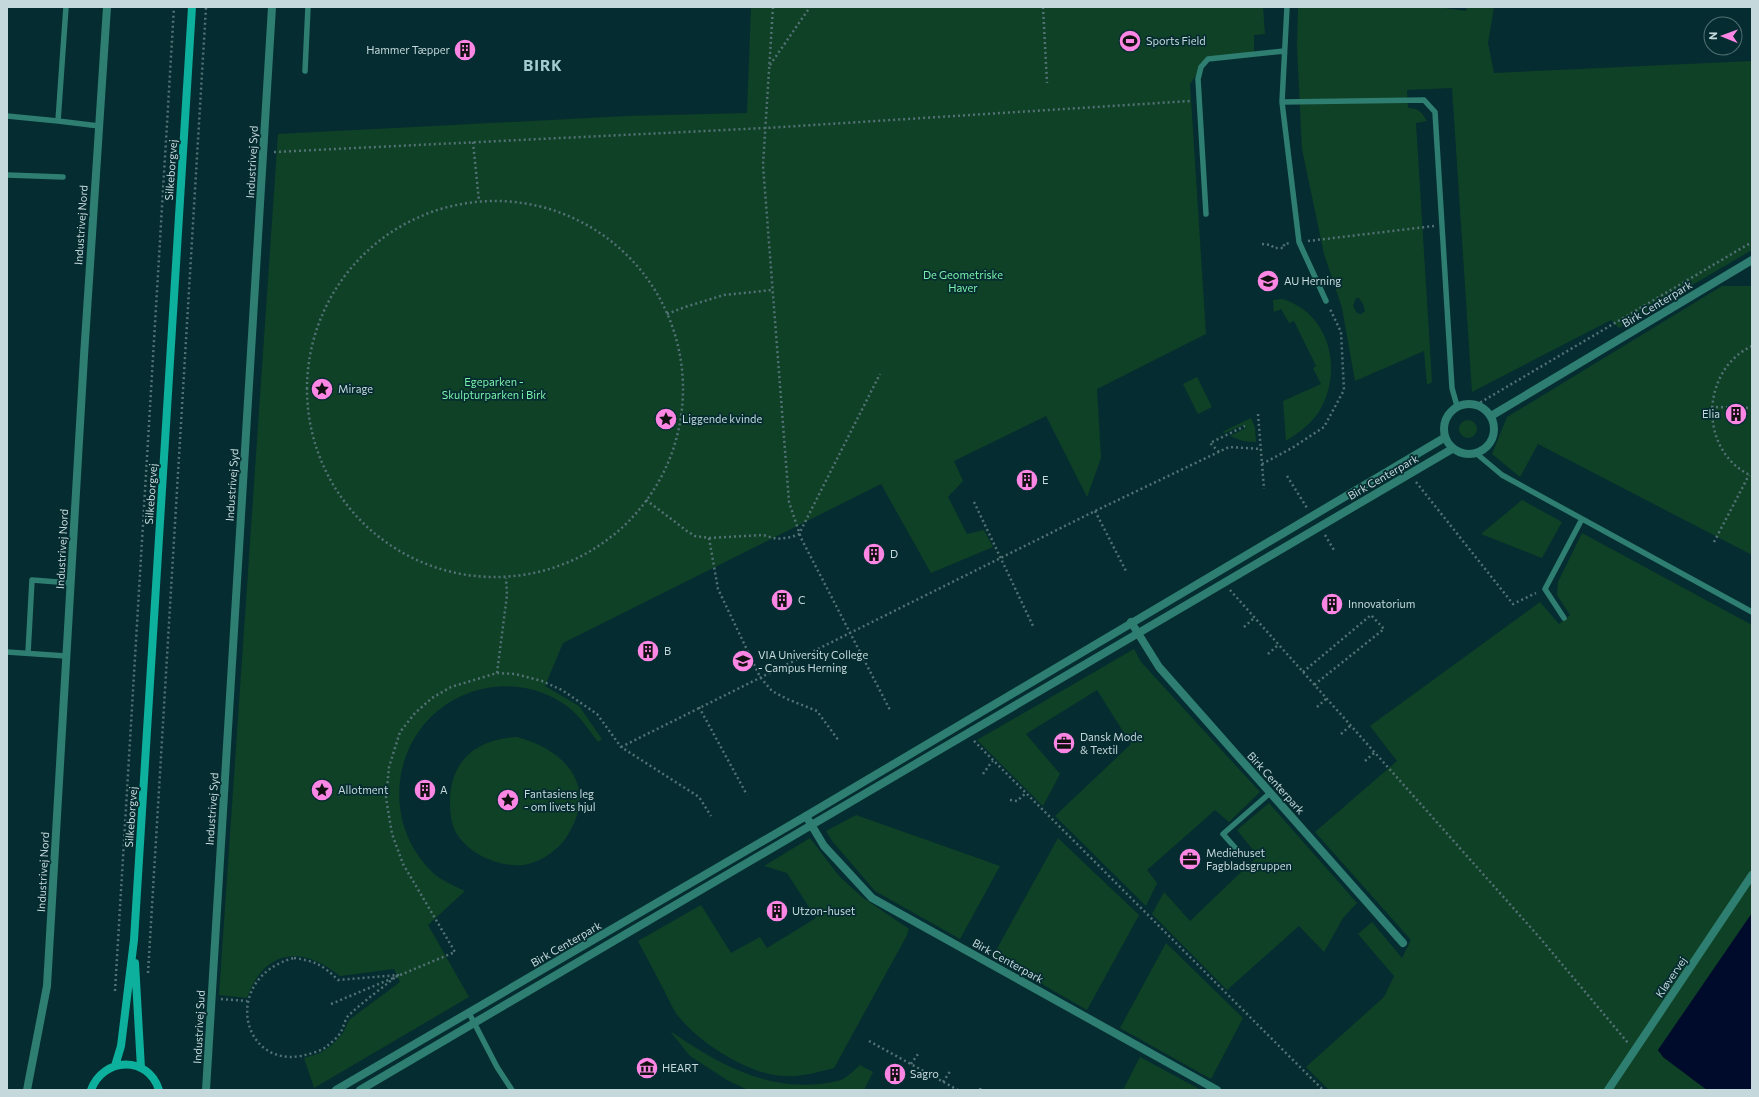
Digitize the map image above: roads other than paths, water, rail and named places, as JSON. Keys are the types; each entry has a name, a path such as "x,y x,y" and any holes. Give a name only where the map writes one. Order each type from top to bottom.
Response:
{"main road":[{"name":"Silkeborgvej","path":"116,1066 121,1046 134,940 193,7"},
{"name":"Silkeborgvej","path":"134,940 141,1068"},
{"path":"91,1090 96,1079 103,1072 116,1066 130,1064 141,1068 152,1077 159,1090"}],"street":[{"name":"Industrivej Nord","path":"28,1090 47,986 66,656 107,7"},
{"name":"Industrivej Syd","path":"213,965 272,7"},
{"name":"Birk Centerpark","path":"1491,416 1752,260"},
{"path":"1466,404 1476,405 1484,409 1491,416 1494,427 1492,438 1486,448 1477,454 1468,455 1460,453 1452,449 1444,438 1443,428 1445,420 1450,412 1457,406 1466,404"},
{"name":"Birk Centerpark","path":"336,1090 806,816 1131,622 1270,543 1444,438"},
{"name":"Birk Centerpark","path":"360,1090 1452,449"},
{"name":"Birk Centerpark","path":"1131,622 1159,667 1403,943"},
{"name":"Birk Centerpark","path":"806,816 824,846 872,898 1217,1090"},
{"name":"Kløvervej","path":"1608,1090 1752,875"},
{"path":"622,924 626,933"},
{"name":"Industrivej Sud","path":"206,1090 213,965"}],"lane":[{"path":"58,121 66,7"},
{"path":"305,71 308,7"},
{"path":"1287,7 1282,102 1299,242 1326,301"},
{"path":"1206,214 1198,100 1198,79 1201,67 1208,59 1284,51"},
{"path":"1282,102 1424,100 1435,112 1452,388 1457,406"},
{"path":"7,116 99,126"},
{"path":"7,175 63,177"},
{"path":"1477,454 1502,475 1752,612"},
{"path":"1564,618 1545,589 1582,519"},
{"path":"28,653 32,580 71,583"},
{"path":"7,652 66,656"},
{"path":"1238,851 1223,834 1270,793"},
{"path":"469,1013 497,1067 512,1090"}],"water":[{"path":"1752,913 1752,1090 1707,1090 1663,1057 1658,1050"}],"place":[{"name":"Sports Field","path":"1130,41"},
{"name":"Hammer Tæpper","path":"465,50"},
{"name":"AU Herning","path":"1268,281"},
{"name":"Mirage","path":"322,389"},
{"name":"Elia","path":"1736,414"},
{"name":"Liggende kvinde","path":"666,419"},
{"name":"E","path":"1027,480"},
{"name":"D","path":"874,554"},
{"name":"C","path":"782,600"},
{"name":"Innovatorium","path":"1332,604"},
{"name":"B","path":"648,651"},
{"name":"VIA University College - Campus Herning","path":"743,661"},
{"name":"Dansk Mode & Textil","path":"1064,743"},
{"name":"Allotment","path":"322,790"},
{"name":"A","path":"425,790"},
{"name":"Fantasiens leg - om livets hjul","path":"508,800"},
{"name":"Mediehuset Fagbladsgruppen","path":"1190,859"},
{"name":"Utzon-huset","path":"777,911"},
{"name":"HEART","path":"647,1068"},
{"name":"Sagro","path":"895,1074"}],"district":[{"name":"BIRK","path":"543,66"}],"park label":[{"name":"De Geometriske Haver","path":"963,281"},
{"name":"Egeparken - Skulpturparken i Birk","path":"494,388"}]}
